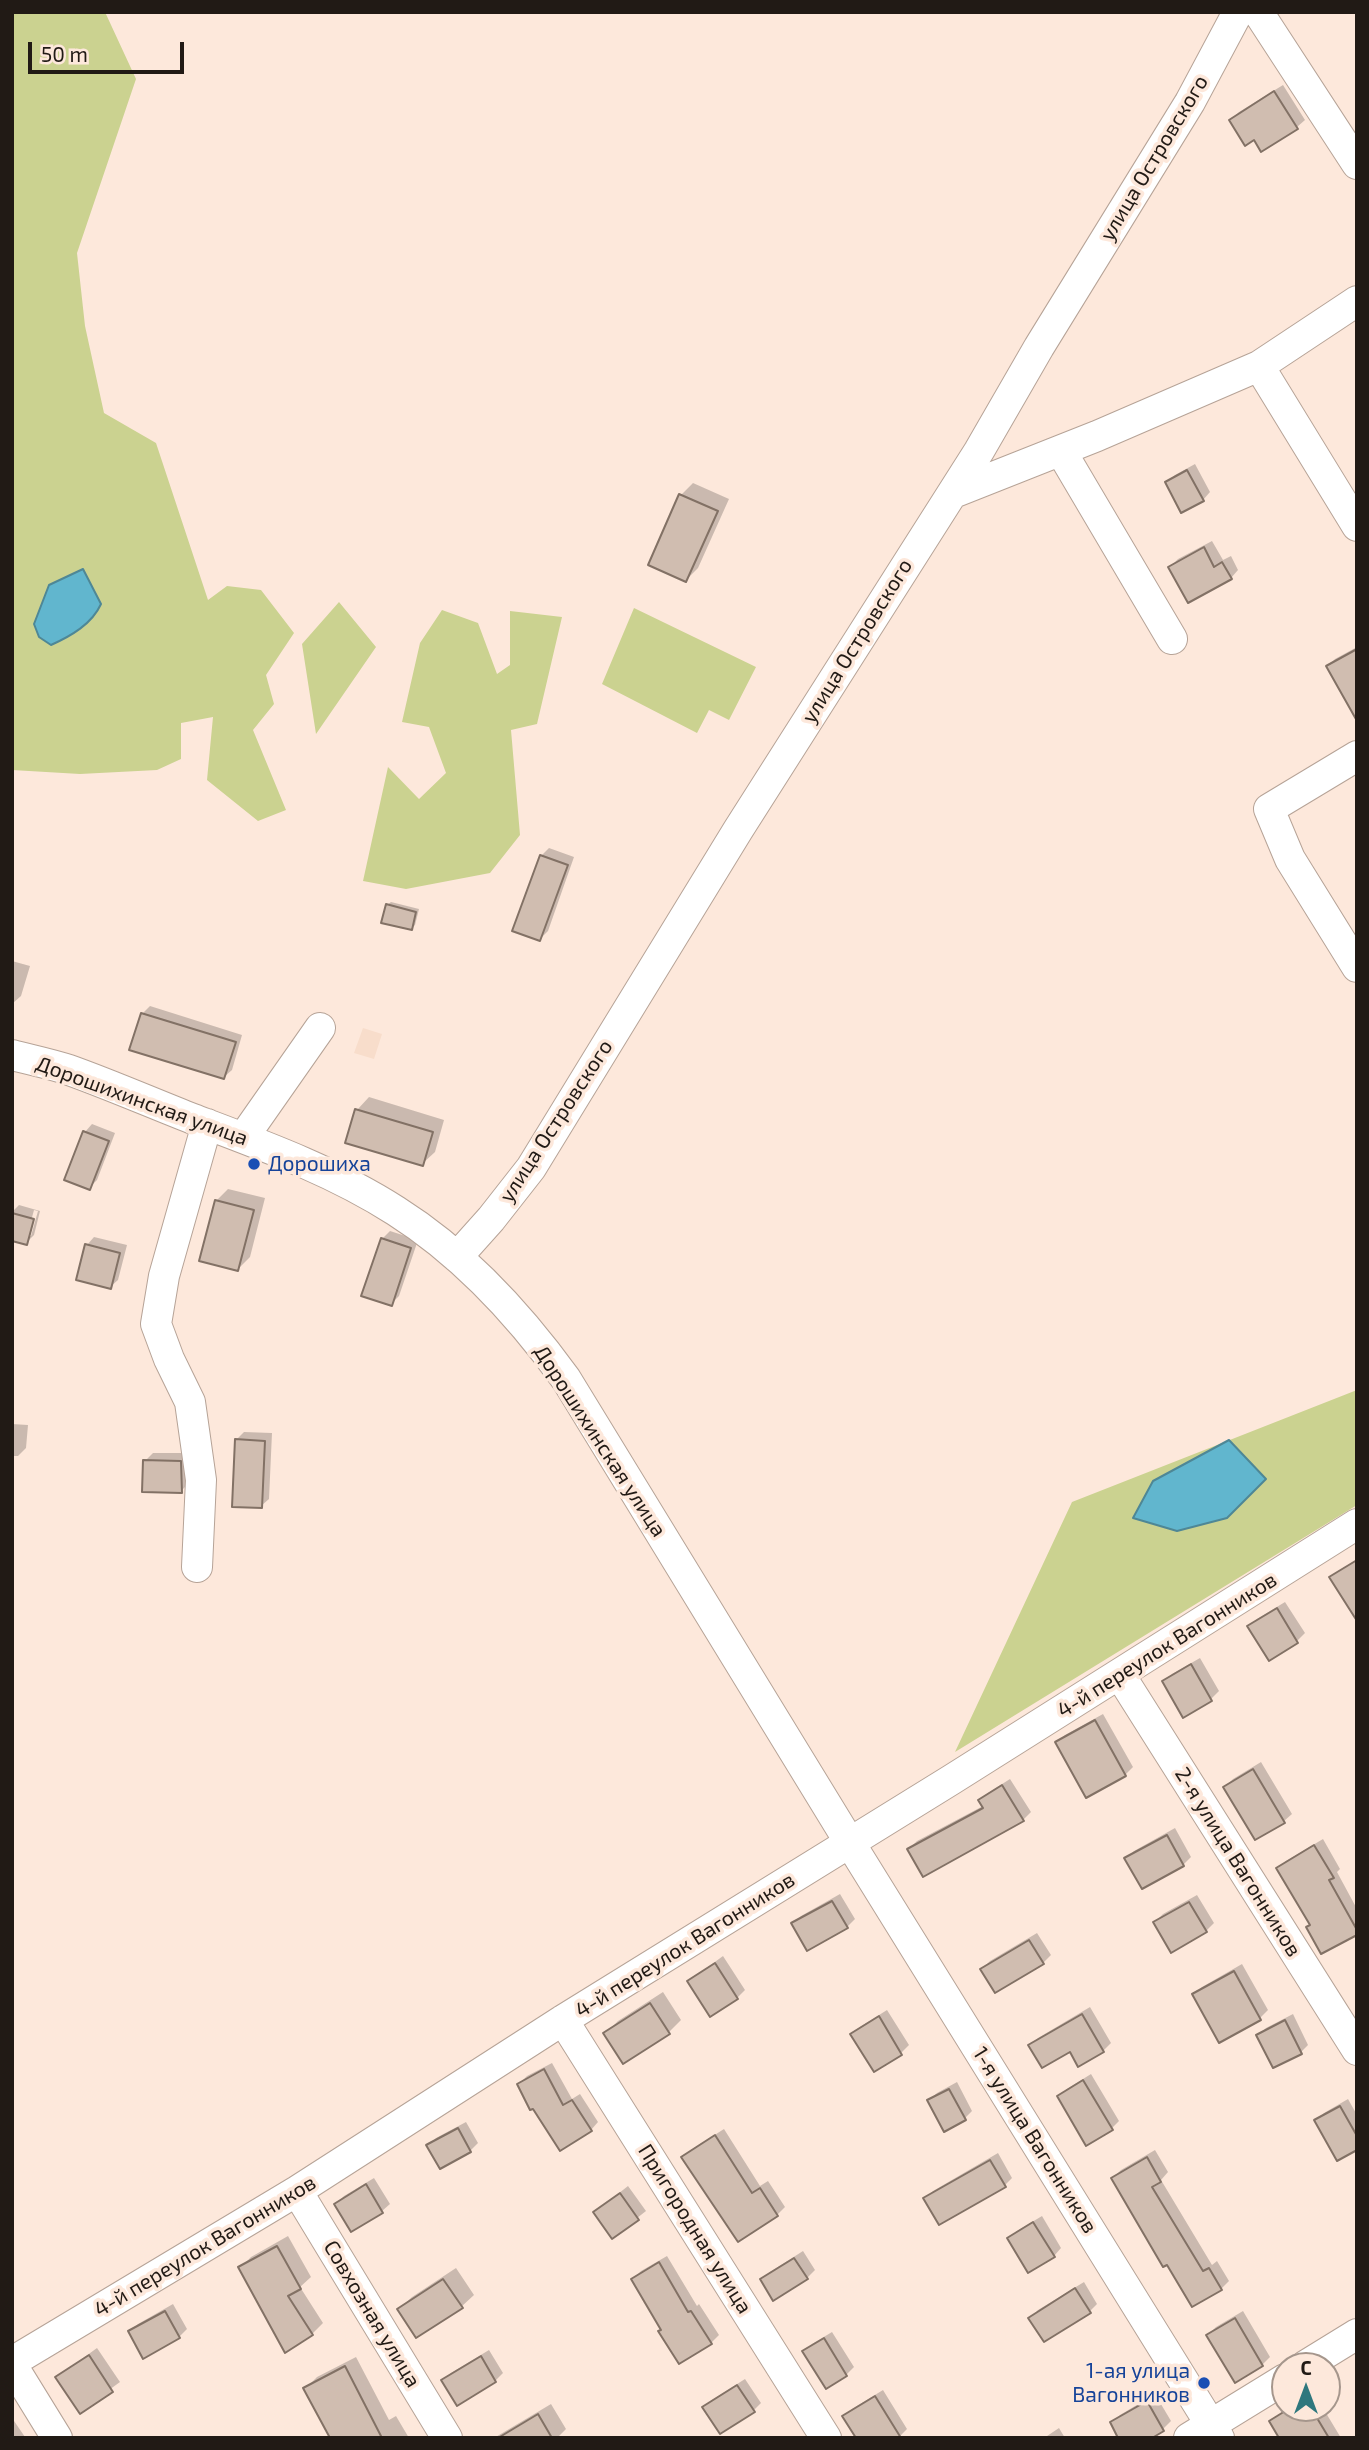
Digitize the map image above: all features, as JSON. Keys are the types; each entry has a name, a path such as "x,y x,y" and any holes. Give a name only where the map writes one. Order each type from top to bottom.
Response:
{"street":[{"name":"улица Островского","path":"457,1257 531,1168 745,819 953,493 1190,102 1238,12"},
{"path":"1258,12 1357,164"},
{"path":"953,493 1061,451 1259,366 1357,301"},
{"path":"1259,366 1357,526"},
{"path":"1061,451 1172,639"},
{"path":"1357,756 1269,809 1290,859 1357,967"},
{"path":"243,1138 320,1028"},
{"name":"Дорошихинская улица","path":"12,1055 66,1069 243,1138 366,1193 420,1228 457,1257 514,1314 566,1379 850,1843"},
{"path":"197,1567 201,1480 190,1402 156,1324 164,1276 207,1124"},
{"name":"4-й переулок Вагонников","path":"12,2364 297,2191 563,2020 1120,1675 1357,1524"},
{"name":"2-я улица Вагонников","path":"1120,1675 1357,2050"},
{"name":"1-я улица Вагонников","path":"850,1843 1206,2433"},
{"name":"Пригородная улица","path":"563,2020 826,2438"},
{"name":"Совхозная улица","path":"297,2191 447,2438"},
{"path":"1328,2352 1357,2334"},
{"path":"12,2364 57,2438"},
{"path":"1206,2433 1271,2389"}],"shaded area":[{"path":"363,1028 382,1034 374,1059 354,1053"}],"green space":[{"path":"12,12 105,12 136,79 77,253 85,326 104,413 156,443 208,600 227,586 261,590 294,633 266,675 274,704 253,730 286,810 258,821 207,780 213,717 181,723 181,759 157,770 80,774 12,770"},
{"path":"339,602 376,647 316,734 302,644"},
{"path":"634,608 756,667 729,720 709,710 697,733 602,684"},
{"path":"442,610 478,623 497,674 510,665 510,611 562,617 537,724 511,730 520,835 490,873 406,889 363,881 388,767 419,799 446,773 429,727 402,722 420,643"},
{"path":"1357,1390 1357,1505 955,1752 1072,1502"}],"water":[{"path":"83,569 101,604 92,618 80,629 51,645 39,637 34,624 49,585"},
{"path":"1229,1440 1266,1479 1227,1518 1177,1531 1133,1518 1153,1481"}],"building":[{"path":"1274,91 1298,129 1261,152 1254,140 1245,146 1229,120"},
{"path":"1187,470 1204,501 1181,513 1165,482"},
{"path":"679,494 718,511 686,582 648,565"},
{"path":"1204,547 1214,567 1222,562 1232,579 1188,603 1168,567"},
{"path":"1357,649 1357,721 1326,666"},
{"path":"540,855 568,865 540,941 512,931"},
{"path":"386,904 416,912 412,930 381,923"},
{"path":"141,1013 236,1042 224,1079 129,1050"},
{"path":"355,1109 433,1132 423,1166 345,1143"},
{"path":"83,1131 109,1141 90,1190 64,1180"},
{"path":"215,1200 254,1210 238,1271 199,1261"},
{"path":"12,1213 34,1219 27,1245 12,1241"},
{"path":"381,1238 411,1248 392,1306 361,1296"},
{"path":"85,1244 120,1253 111,1289 76,1280"},
{"path":"235,1439 265,1441 262,1508 232,1507"},
{"path":"143,1460 181,1461 182,1493 142,1492"},
{"path":"1357,1560 1357,1621 1329,1577"},
{"path":"1277,1608 1298,1643 1269,1661 1247,1626"},
{"path":"1191,1664 1212,1701 1183,1718 1162,1681"},
{"path":"1095,1720 1126,1776 1086,1798 1055,1742"},
{"path":"1253,1769 1285,1823 1255,1840 1223,1787"},
{"path":"1002,1785 1024,1821 923,1877 907,1849 983,1808 978,1800"},
{"path":"1167,1835 1184,1866 1142,1889 1124,1858"},
{"path":"1314,1845 1334,1878 1329,1880 1357,1930 1357,1935 1321,1954 1306,1927 1310,1925 1276,1868"},
{"path":"832,1901 848,1928 807,1951 791,1923"},
{"path":"1189,1902 1207,1932 1171,1953 1153,1922"},
{"path":"1029,1940 1044,1964 995,1993 980,1969"},
{"path":"715,1963 738,1999 710,2017 687,1981"},
{"path":"1234,1971 1261,2020 1219,2043 1192,1994"},
{"path":"650,2003 670,2034 623,2064 603,2033"},
{"path":"1082,2014 1104,2052 1078,2067 1070,2052 1042,2068 1028,2045"},
{"path":"879,2016 902,2055 874,2072 850,2034"},
{"path":"1285,2020 1302,2054 1273,2068 1256,2035"},
{"path":"544,2069 563,2105 572,2100 592,2131 560,2151 533,2109 530,2110 517,2084"},
{"path":"1083,2080 1113,2130 1086,2146 1057,2096"},
{"path":"949,2089 966,2120 944,2132 927,2100"},
{"path":"1340,2106 1357,2136 1357,2150 1337,2161 1314,2120"},
{"path":"458,2128 471,2152 440,2169 426,2145"},
{"path":"715,2135 752,2193 760,2188 778,2216 738,2242 681,2157"},
{"path":"1147,2157 1161,2182 1152,2187 1203,2271 1209,2268 1222,2290 1192,2307 1167,2265 1163,2267 1111,2178"},
{"path":"990,2160 1006,2187 939,2225 923,2198"},
{"path":"366,2184 383,2213 351,2232 334,2204"},
{"path":"620,2193 639,2220 612,2239 593,2212"},
{"path":"1033,2222 1055,2257 1028,2273 1007,2238"},
{"path":"277,2246 301,2289 288,2296 313,2335 285,2353 238,2267"},
{"path":"794,2258 808,2279 773,2301 760,2279"},
{"path":"659,2262 688,2312 691,2311 712,2344 679,2364 631,2279"},
{"path":"443,2279 463,2308 416,2338 397,2309"},
{"path":"1075,2288 1091,2313 1044,2342 1028,2318"},
{"path":"165,2311 180,2338 143,2359 128,2331"},
{"path":"1235,2318 1263,2366 1235,2383 1206,2335"},
{"path":"824,2338 847,2376 826,2389 802,2351"},
{"path":"89,2355 113,2392 80,2414 55,2377"},
{"path":"481,2356 496,2382 457,2406 441,2380"},
{"path":"345,2366 382,2438 330,2438 303,2388"},
{"path":"737,2385 755,2412 720,2434 702,2407"},
{"path":"875,2396 901,2438 856,2438 842,2416"},
{"path":"1147,2401 1164,2431 1152,2438 1118,2438 1110,2422"},
{"path":"538,2414 552,2438 498,2438"},
{"path":"1269,2421 1319,2422 1329,2438 1279,2438"}],"place":[{"name":"Дорошиха","path":"254,1164"},
{"name":"1-ая улица Вагонников","path":"1204,2383"}]}
